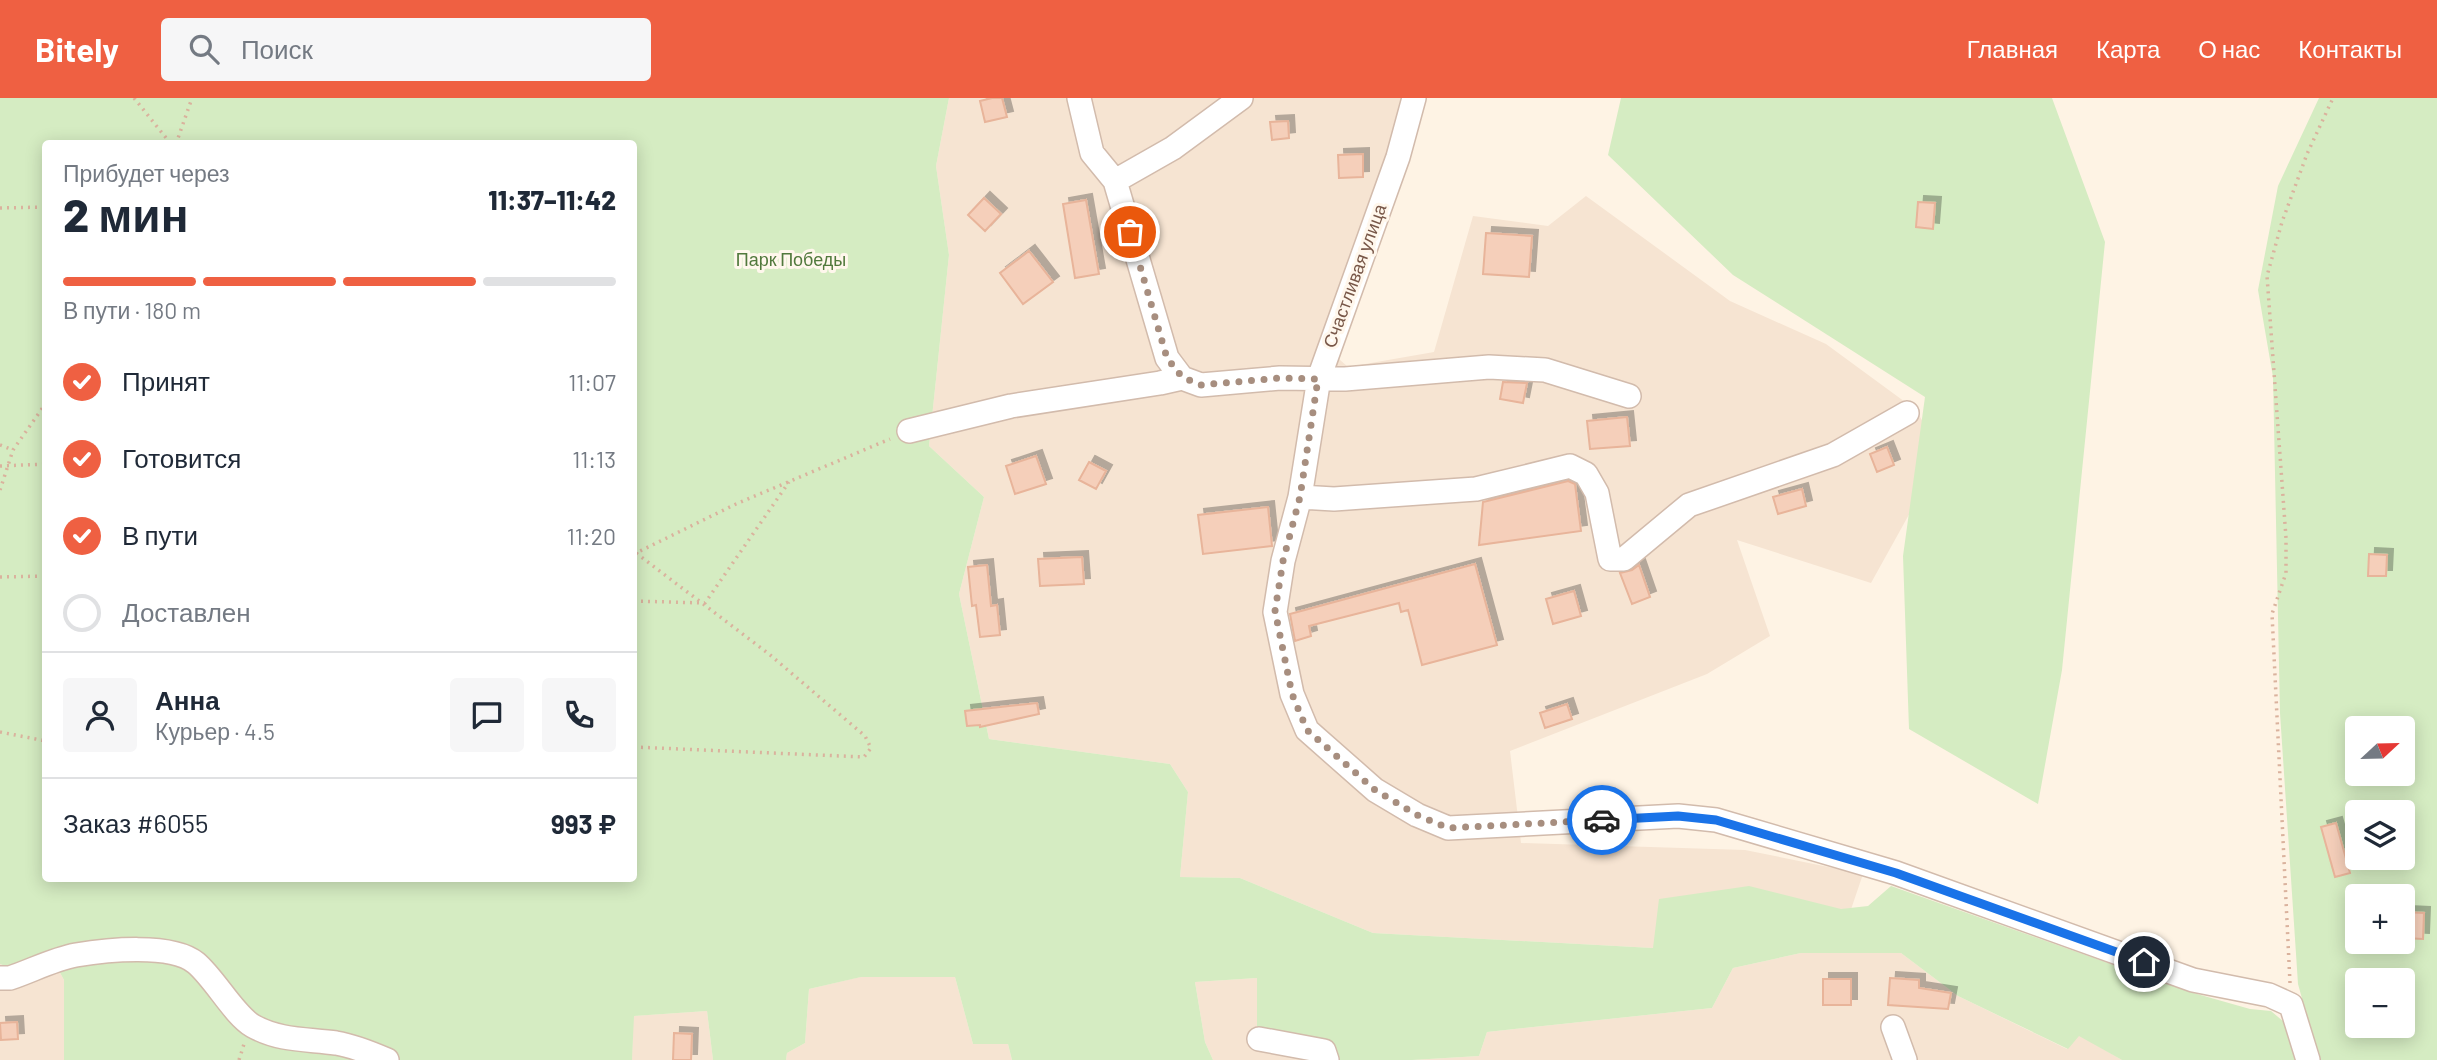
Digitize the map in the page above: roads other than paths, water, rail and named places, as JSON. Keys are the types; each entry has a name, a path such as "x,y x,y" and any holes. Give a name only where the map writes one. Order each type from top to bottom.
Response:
{"street":[{"path":"1079,98 1092,153 1115,181 1167,358 1182,377 1201,385 1280,378 1345,379 1503,368 1545,370 1629,396"},
{"path":"1115,181 1173,148 1241,98"},
{"name":"Счастливая улица","path":"1414,98 1398,157 1318,379 1300,497 1283,561 1275,611 1292,694 1307,730 1375,790 1417,815 1448,828 1678,816 1716,820 1896,873 2193,980 2269,996 2291,1005 2308,1060"},
{"path":"909,431 1011,406 1160,383 1182,377"},
{"path":"1300,497 1334,499 1476,489 1570,467 1586,474 1597,493 1610,559 1624,559 1689,505 1833,454 1907,413"},
{"path":"0,978 10,978 74,955 133,949 172,952 195,962 250,1025 274,1036 337,1043 387,1060"},
{"path":"1893,1027 1905,1060"},
{"path":"1259,1039 1324,1051 1327,1060"}],"park label":[{"name":"Парк Победы","path":"791,260"}]}
